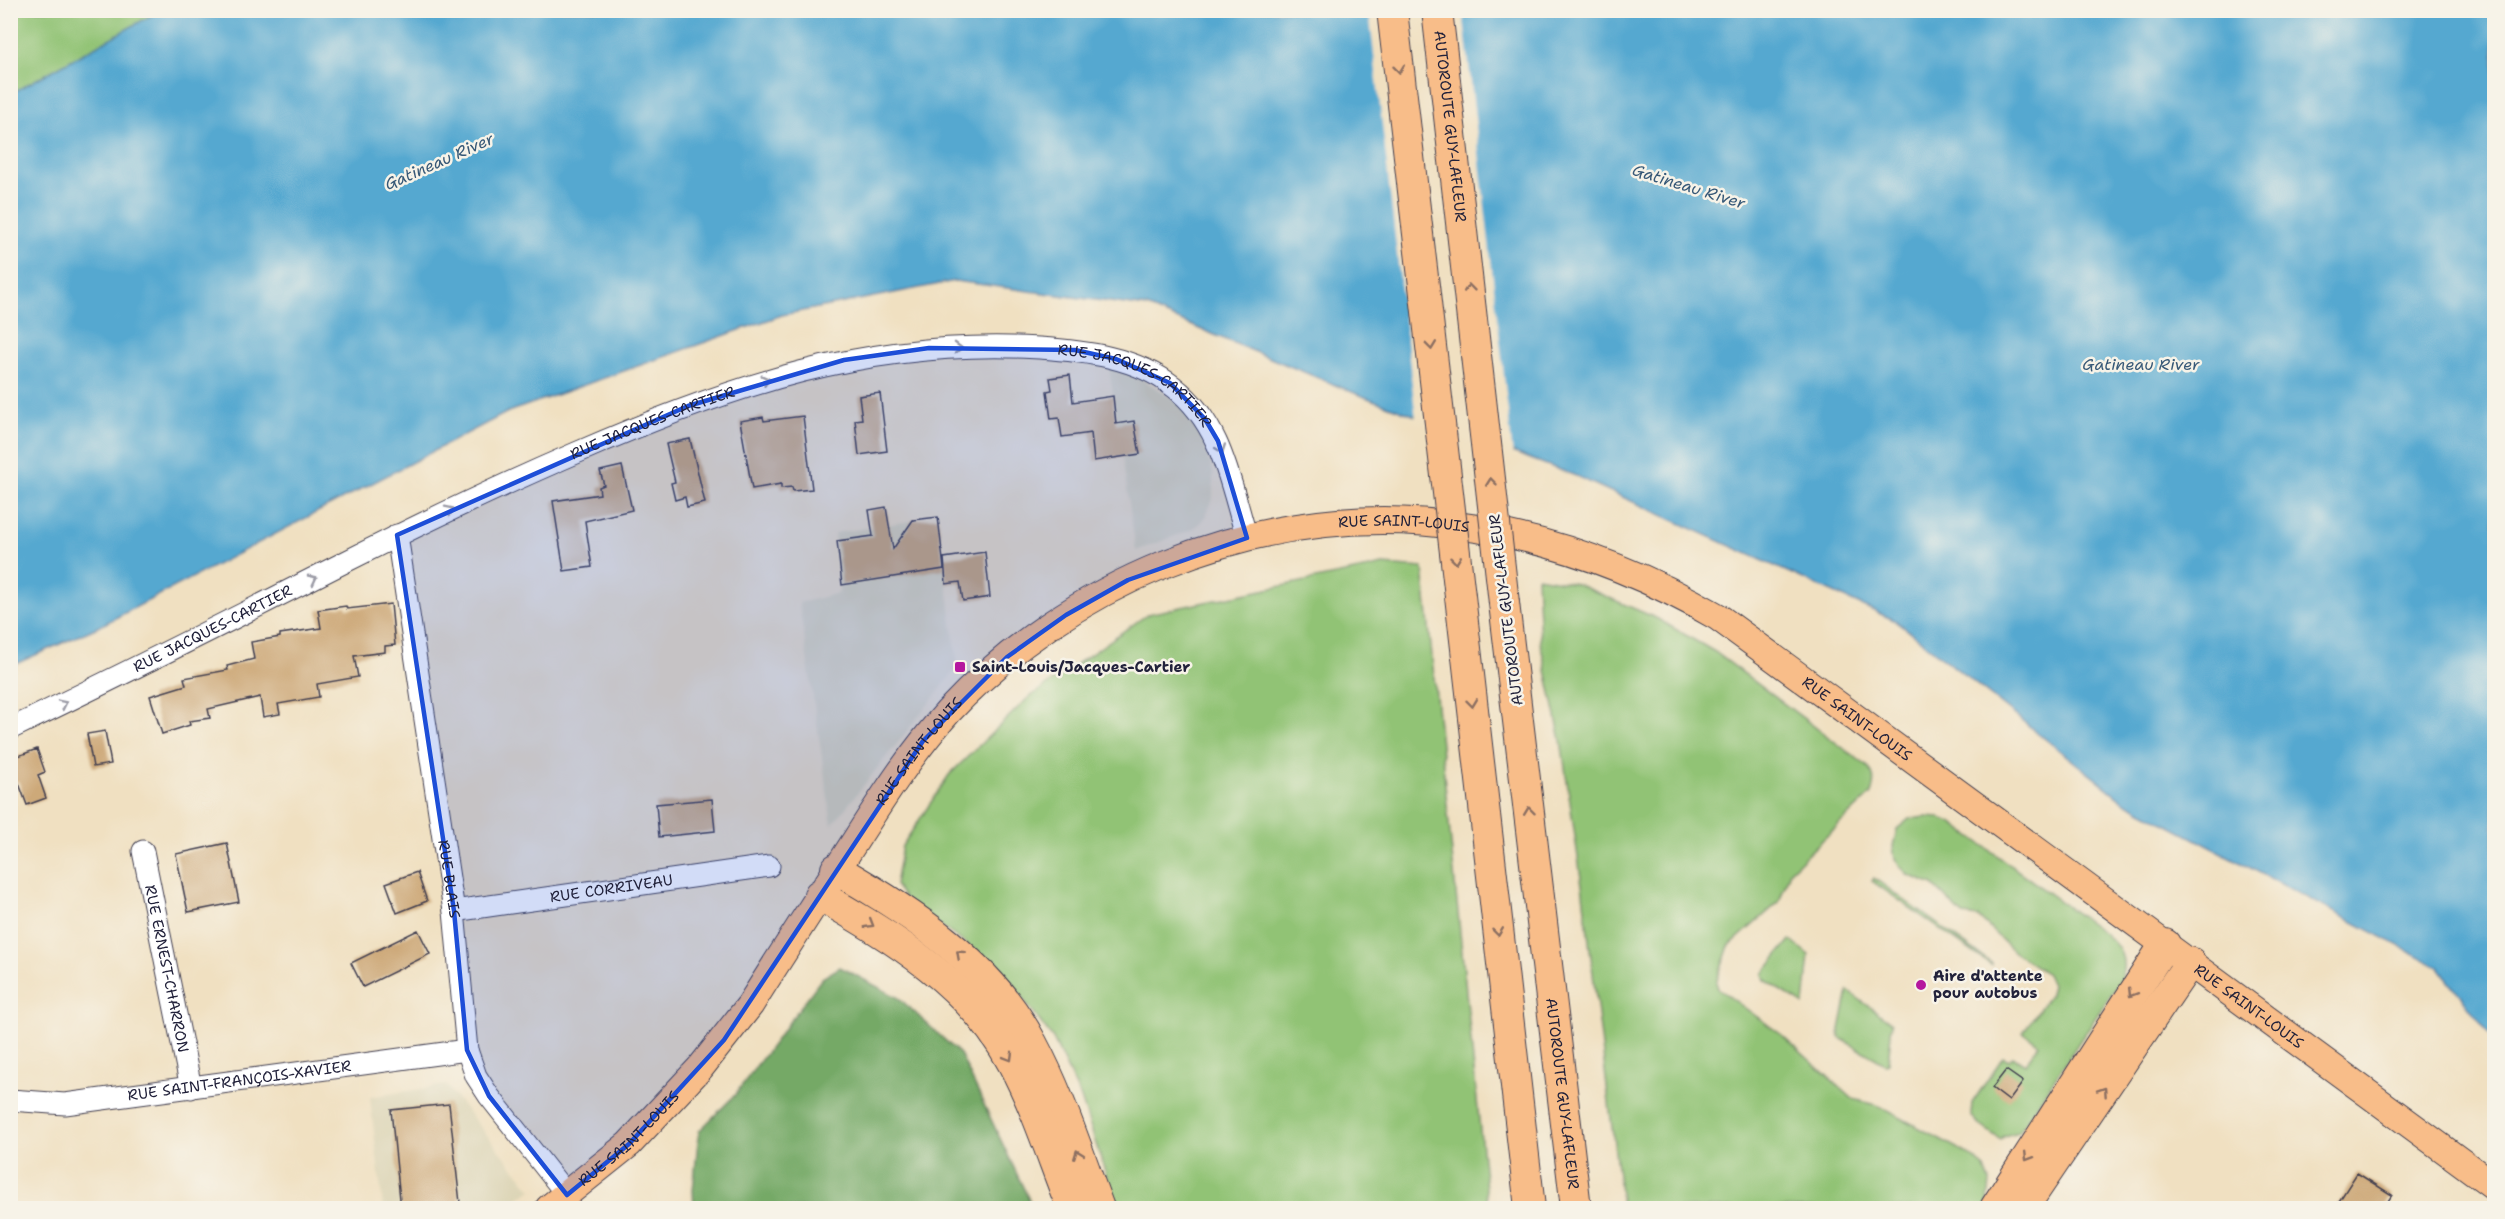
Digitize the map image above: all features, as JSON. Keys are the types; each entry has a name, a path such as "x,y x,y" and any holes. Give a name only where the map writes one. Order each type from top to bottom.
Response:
{"highway":[{"path":"1392,10 1530,1209"},
{"name":"AUTOROUTE GUY-LAFLEUR","path":"1437,10 1576,1209"},
{"path":"836,869 898,907 947,943 1001,996 1032,1041 1047,1073 1099,1209"},
{"path":"819,895 902,945 934,969 987,1023 1017,1072 1071,1209"},
{"path":"1995,1209 2165,944"},
{"path":"2023,1209 2190,962"},
{"path":"1508,1209 1522,1139"},
{"path":"1571,1162 1590,1209"}],"main road":[{"name":"RUE SAINT-LOUIS","path":"558,1202 628,1144 709,1058 750,1005 896,776 923,741 963,697 1007,657 1066,615 1128,580 1193,554 1247,538 1328,524 1421,522 1478,529 1544,543 1609,563 1692,602 1742,634 2494,1186"}],"street":[{"name":"RUE JACQUES-CARTIER","path":"10,729 397,535 496,488 634,427 688,406 764,380 844,360 929,348 1010,346 1074,350 1116,359 1156,375 1179,390 1205,419 1218,441 1247,538"},
{"name":"RUE BLAIS","path":"397,535 454,911 467,1050 476,1076 558,1202"},
{"name":"RUE ERNEST-CHARRON","path":"142,850 191,1088"},
{"name":"RUE CORRIVEAU","path":"454,911 769,866"},
{"name":"RUE SAINT-FRANÇOIS-XAVIER","path":"10,1100 65,1104 467,1050"}],"highlighted area":[{"path":"929,348 1075,350 1116,359 1170,383 1205,419 1218,441 1247,538 1128,580 1066,615 1007,657 923,741 724,1040 629,1144 567,1195 489,1096 467,1050 454,911 397,535 688,406 844,360"}],"shaded area":[{"path":"1109,367 1139,377 1178,403 1201,436 1213,472 1213,499 1205,517 1198,525 1191,530 1136,551"},
{"path":"938,517 958,667 832,825 799,603 839,593 834,533"},
{"path":"446,1085 532,1190 502,1208 383,1208 370,1097"}],"green space":[{"path":"11,10 161,10 161,11 11,94"},
{"path":"1383,565 1423,568 1488,1208 1117,1208 1081,1098 1053,1039 1000,968 908,903 895,885 902,846 949,775 1027,699 1148,614"},
{"path":"1537,577 1577,584 1656,618 1715,652 1870,769 1874,779 1871,794 1790,871 1779,902 1729,946 1716,983 1719,989 1782,1035 1853,1099 1877,1105 1966,1153 1985,1168 1990,1182 1988,1202 1985,1208 1622,1208 1582,885 1561,740 1540,642"},
{"path":"1926,817 1951,822 2105,934 2122,955 2123,967 2120,981 2019,1132 2004,1136 2001,1140 1977,1123 1971,1115 1972,1103 2003,1057 2009,1060 2012,1056 2025,1064 2039,1044 2023,1032 2050,994 2052,985 2047,974 2014,952 1978,917 1963,915 1933,885 1908,875 1895,860 1893,846 1897,829 1909,819"},
{"path":"1874,878 1991,963 1991,965 1872,881"},
{"path":"1790,940 1809,955 1804,1005 1765,980 1763,974"},
{"path":"840,967 899,998 960,1054 1033,1208 694,1208 693,1190 699,1131 734,1096 822,978"},
{"path":"1848,991 1892,1023 1888,1063 1885,1064 1840,1038"}],"water":[{"name":"Gatineau River","path":"161,10 2494,11 2494,1040 2439,967 2125,802 1896,621 1576,476 1357,394 1147,307 955,281 782,315 508,412 100,626 11,666 10,94"}],"pier":[{"path":"1369,11 1463,11 1513,456 1416,419"}],"building":[{"path":"1070,375 1073,402 1113,396 1116,424 1134,421 1140,454 1094,461 1091,433 1062,437 1059,418 1051,419 1047,391 1052,390 1050,378"},
{"path":"880,393 887,451 859,455 855,420 862,419 859,396"},
{"path":"803,416 812,489 793,491 792,487 781,488 781,484 752,489 740,421 763,417 764,421"},
{"path":"690,439 705,503 687,507 685,497 675,500 671,483 675,482 666,444"},
{"path":"622,466 632,510 585,521 592,567 564,571 553,501 600,494 599,487 604,485 600,471"},
{"path":"886,507 893,549 913,520 938,517 944,569 842,585 837,541 873,536 869,510"},
{"path":"985,552 990,597 963,601 960,582 946,584 944,558"},
{"path":"391,604 395,645 385,646 385,652 354,656 358,677 317,684 319,697 278,704 280,714 263,717 260,697 208,709 210,718 189,721 190,725 162,734 150,696 186,685 184,678 228,670 227,666 254,659 251,642 280,637 280,634 321,628 318,610"},
{"path":"105,731 111,764 93,767 87,734"},
{"path":"37,749 45,772 38,775 46,798 27,805 18,781 15,782 10,771 10,759"},
{"path":"712,799 715,831 659,837 656,804"},
{"path":"227,843 239,902 188,912 176,854"},
{"path":"417,872 427,901 397,913 386,883"},
{"path":"418,930 430,954 363,987 351,963"},
{"path":"2006,1070 2023,1082 2009,1101 1992,1088"},
{"path":"449,1104 460,1203 401,1209 391,1110"},
{"path":"2357,1173 2392,1195 2383,1209 2334,1209"}],"place":[{"name":"Saint-Louis/Jacques-Cartier","path":"960,667"},
{"name":"Aire d'attente pour autobus","path":"1921,985"}]}
